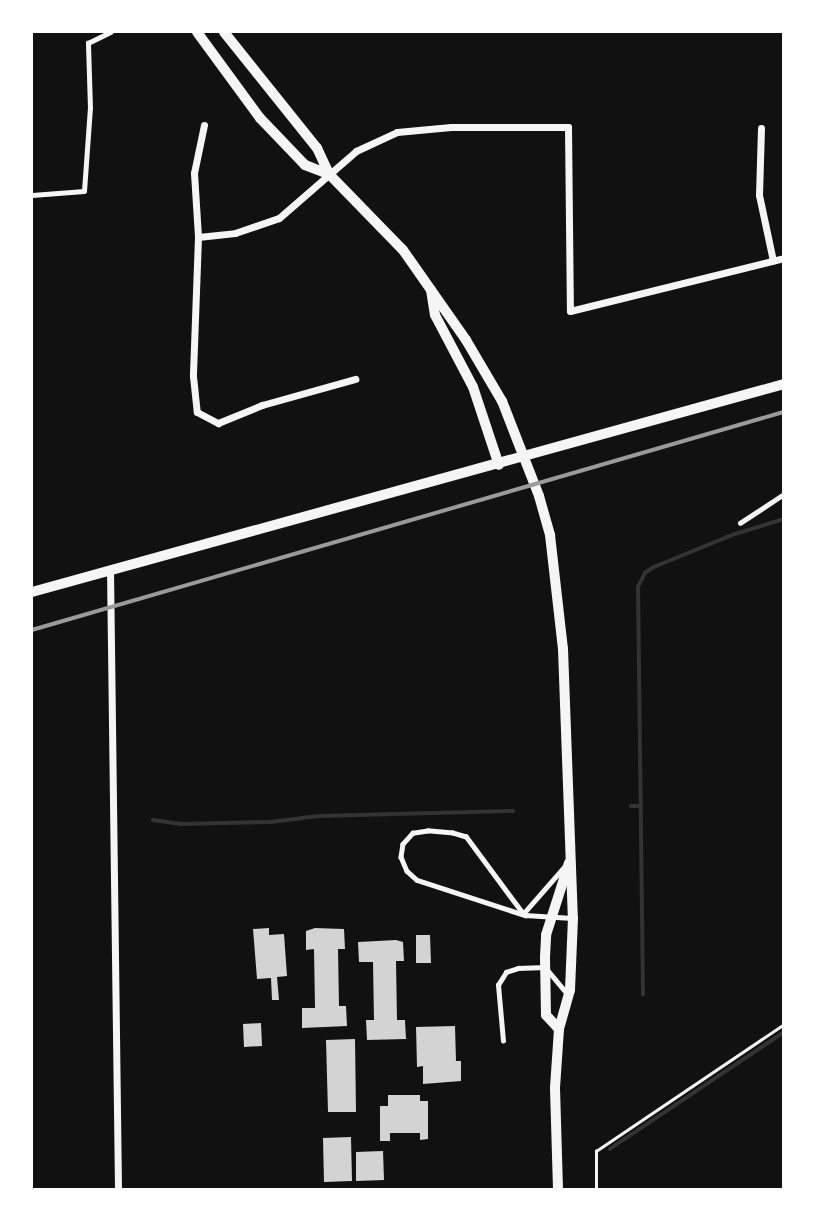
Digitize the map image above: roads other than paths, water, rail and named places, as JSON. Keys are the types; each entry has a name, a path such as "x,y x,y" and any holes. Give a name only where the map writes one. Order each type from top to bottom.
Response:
{"main road":[{"path":"197,32 260,118 305,165 329,174"},
{"path":"224,32 317,148 329,174 403,250 431,288 491,381 539,496 554,565 563,662 573,918 569,995 559,1029 555,1088 558,1189"},
{"path":"431,288 435,315 473,387 499,465"},
{"path":"559,1029 547,1015 545,967 551,917 570,860"}],"street":[{"path":"204,125 194,173 198,237 193,376 197,412 218,423 262,405 355,379"},
{"path":"198,237 235,233 279,218 356,151 397,132 451,127 568,127 570,311 783,258"},
{"path":"761,128 759,195 773,261"},
{"path":"32,593 110,569 525,458 783,384"},
{"path":"110,569 118,1189"}],"lane":[{"path":"32,195 84,191 90,108 88,43 111,32"},
{"path":"740,523 783,494"},
{"path":"523,914 466,838 453,833 428,831 413,833 403,844 401,857 407,871 417,880 523,914 573,918"},
{"path":"523,914 570,860"},
{"path":"503,1041 498,985 506,972 518,968 545,967 569,995"}],"waterway":[{"path":"643,995 638,587 645,573 654,567 735,534 784,519"},
{"path":"631,806 641,806"},
{"path":"153,820 180,824 270,822 319,816 513,811"},
{"path":"610,1149 784,1032"}],"railway":[{"path":"32,630 784,412"}]}
